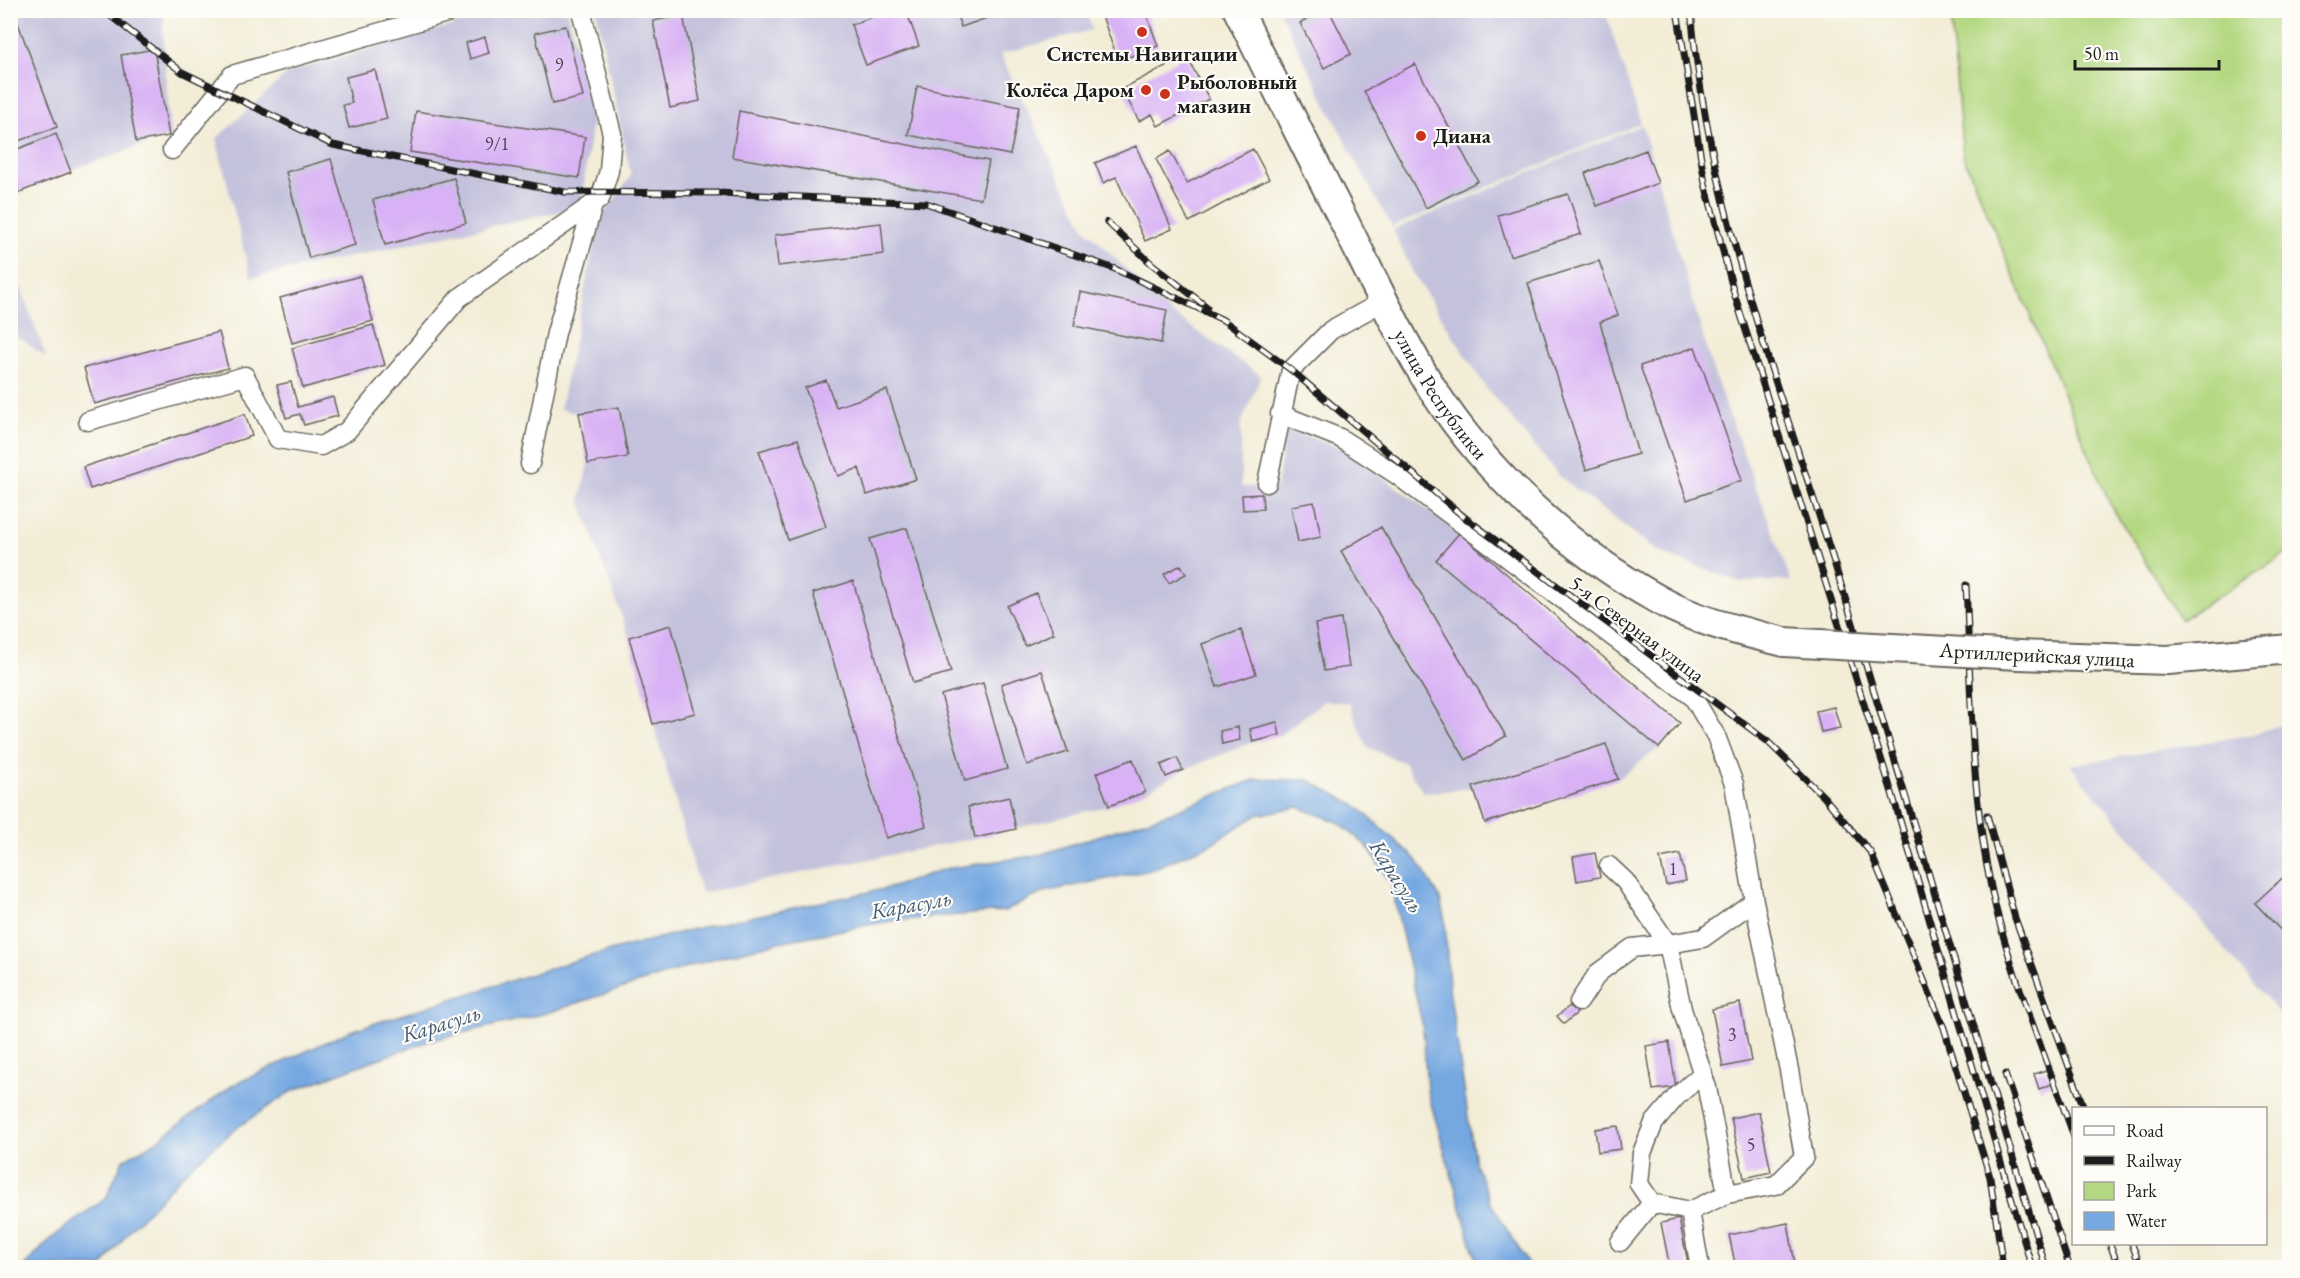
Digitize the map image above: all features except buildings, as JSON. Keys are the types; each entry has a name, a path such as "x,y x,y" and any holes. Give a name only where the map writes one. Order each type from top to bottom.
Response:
{"main road":[{"name":"улица Республики","path":"1238,10 1384,301 1436,394 1474,445 1512,488 1554,526 1606,567 1660,601 1719,626 1784,642"},
{"name":"Артиллерийская улица","path":"1784,642 2019,655 2168,660 2289,649"}],"street":[{"path":"172,150 232,75 457,10"},
{"path":"88,421 245,376 278,439 321,446 347,431 459,298 600,200 609,171 612,134 581,10"},
{"path":"530,464 556,333 592,206"},
{"path":"1267,483 1291,370 1331,330 1384,301"},
{"name":"5-я Северная улица","path":"1280,414 1340,438 1397,475 1693,697 1716,736 1734,784 1754,901 1790,1070 1804,1157 1776,1185 1727,1194"},
{"path":"1609,866 1625,881 1668,944 1682,1009 1702,1073 1727,1194 1690,1211 1652,1203 1640,1184 1642,1153 1654,1123 1676,1097 1702,1073"},
{"path":"1580,1002 1598,973 1632,948 1703,938 1754,901"},
{"path":"1620,1242 1652,1203"},
{"path":"1690,1211 1700,1268"}],"shaded area":[{"path":"10,11 165,11 163,26 170,136 11,190"},
{"path":"503,11 567,11 593,111 581,207 251,278 216,139 289,72"},
{"path":"596,11 1086,11 1092,30 1000,54 1084,227 1167,310 1261,376 1241,424 1241,487 1277,486 1286,429 1344,449 1459,533 1680,723 1659,748 1618,779 1485,823 1473,788 1424,793 1404,763 1367,747 1349,703 1324,701 1280,735 1253,742 1183,770 1145,792 1109,806 975,838 701,893 629,637 580,501 588,464 579,414 560,409 599,220 631,176"},
{"path":"1279,11 1605,11 1641,123 1392,227 1353,157"},
{"path":"1642,125 1713,371 1791,581 1740,582 1658,552 1559,476 1486,388 1413,273 1393,230"},
{"path":"11,260 46,357 20,338 11,340"},
{"path":"2289,721 2289,1026 2070,765 2255,734"}],"green space":[{"path":"1950,11 2289,11 2289,552 2181,620 2110,504 1963,156"}],"water":[{"name":"Карасуль","path":"1256,779 1308,780 1357,806 1417,860 1439,896 1445,920 1449,988 1475,1163 1492,1205 1530,1267 1478,1267 1427,1090 1423,1028 1391,884 1367,846 1338,822 1298,807 1257,815 1209,845 1150,870 1044,892 1005,911 890,921 774,943 712,959 547,1013 429,1041 366,1063 292,1091 235,1129 188,1169 130,1230 102,1267 24,1267 50,1239 106,1198 123,1160 155,1142 233,1085 350,1031 583,958 693,929 893,887 944,869 1039,855 1169,813"}],"railway":[{"path":"103,10 182,72 333,145 565,192 721,193 926,203 1115,269 1223,320 1291,370 1464,517 1767,741 1824,797 1871,853 1944,1028 1990,1177 2003,1268"},
{"path":"1677,10 1705,183 1734,293 1892,793 2032,1268"},
{"path":"1691,10 1700,83 1713,155 1749,296 1865,661 2046,1268"},
{"path":"1107,222 1152,264 1207,307"},
{"path":"1966,585 1975,768 1989,877 2015,975 2072,1132"},
{"path":"1987,815 2015,918 2084,1107"},
{"path":"2005,1074 2070,1268"},
{"path":"2110,1245 2119,1268"},
{"path":"2132,1245 2141,1268"}],"place":[{"name":"Системы Навигации","path":"1142,32"},
{"name":"Колёса Даром","path":"1146,90"},
{"name":"Рыболовный магазин","path":"1165,94"},
{"name":"Диана","path":"1421,136"}]}
